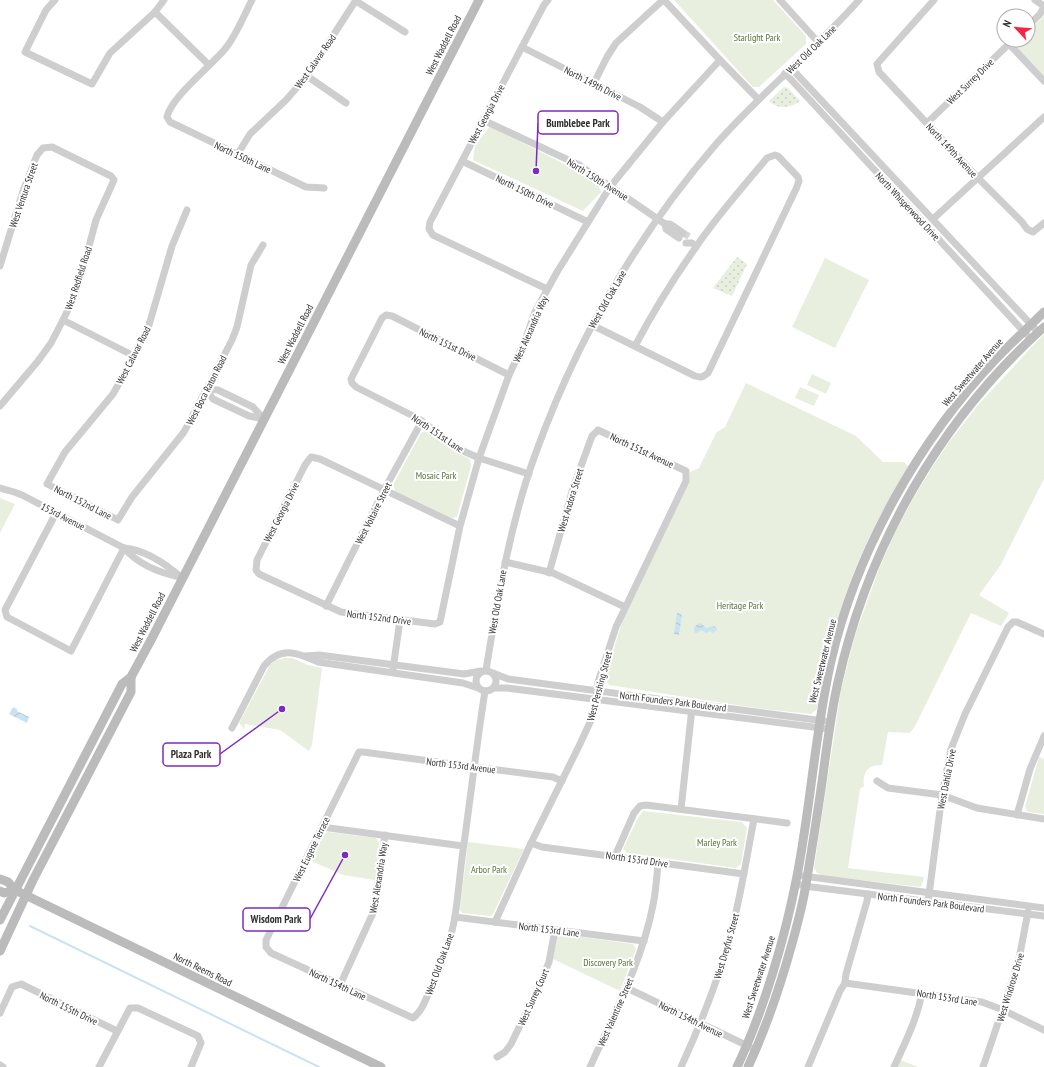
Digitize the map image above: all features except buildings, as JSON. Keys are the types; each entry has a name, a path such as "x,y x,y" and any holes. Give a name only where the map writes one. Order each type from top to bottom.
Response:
{"main road":[{"name":"West Waddell Road","path":"0,920 122,684 131,677 479,0"},
{"name":"West Sweetwater Avenue","path":"737,1067 777,956 796,879 819,724 832,658 849,602 870,549 895,498 920,455 960,400 989,366 1044,312"},
{"name":"West Sweetwater Avenue","path":"748,1067 772,1009 786,966 807,882 830,726 842,665 859,607 880,552 904,503 935,453 992,380 1041,329"},
{"name":"West Waddell Road","path":"0,951 26,896 131,692 131,677"},
{"path":"80,790 86,763 106,726 106,714"},
{"name":"North Reems Road","path":"0,879 8,882 15,890 26,896 381,1067"},
{"path":"0,891 4,893 15,890"}],"street":[{"path":"56,0 46,10 25,52 92,84 110,53 155,12 164,0"},
{"path":"155,12 209,65 226,49 252,0"},
{"path":"356,0 405,32"},
{"name":"West Calavar Road","path":"237,155 250,134 286,100 307,76 356,0"},
{"name":"West Georgia Drive","path":"547,289 433,235 429,230 430,222 548,0"},
{"path":"594,83 616,43 663,0 758,99"},
{"name":"West Old Oak Lane","path":"484,671 505,562 529,474 537,449 567,376 592,325 619,278 658,219 706,156 758,99 818,42 859,0"},
{"name":"North 149th Avenue","path":"934,0 877,64 879,72 978,178 1022,222 1026,229 1033,232 1044,223"},
{"path":"1035,0 1044,7 1036,18"},
{"path":"781,1 818,42"},
{"name":"North 149th Drive","path":"522,47 640,107 663,122"},
{"name":"West Surrey Drive","path":"927,123 1005,48"},
{"path":"1016,48 1044,81"},
{"name":"West Alexandria Way","path":"440,622 460,526 479,458 509,375 525,342 535,312 547,289 611,186 663,122 720,60"},
{"name":"North 150th Lane","path":"209,65 180,95 168,113 167,117 170,122 306,187 324,188"},
{"name":"North Whisperwood Drive","path":"791,68 933,219 1027,328 1031,339"},
{"name":"North Whisperwood Drive","path":"785,74 1027,328 1041,329"},
{"path":"307,76 346,103"},
{"path":"933,219 1044,117"},
{"name":"North 150th Avenue","path":"483,120 579,165 665,224 666,229 679,234"},
{"name":"West Ventura Street","path":"0,266 23,191 37,155 43,148 52,147 111,176 114,180"},
{"path":"592,325 695,376 700,378 708,373 786,212 799,181 798,177 778,156 775,155 767,158 727,206 691,242 635,346"},
{"name":"North 150th Drive","path":"462,161 588,222"},
{"name":"West Redfield Road","path":"0,406 38,361 51,343 63,320 73,299 81,276 96,220 114,180"},
{"name":"West Calavar Road","path":"47,484 65,452 113,394 134,356 149,325 172,246 187,210"},
{"name":"West Boca Raton Road","path":"118,520 132,496 184,432 232,340 237,327 251,265 263,245"},
{"name":"North 151st Drive","path":"352,383 351,379 382,318 386,315 392,316 509,375"},
{"path":"63,320 134,356"},
{"name":"North 151st Lane","path":"352,383 356,387 422,421 461,450 479,458 529,474"},
{"path":"206,389 218,390 253,408 264,419"},
{"name":"West Voltaire Street","path":"326,606 384,490 422,421"},
{"name":"North 151st Avenue","path":"598,430 686,471"},
{"name":"West Andora Street","path":"549,572 573,488 592,436 598,430"},
{"name":"West Georgia Drive","path":"256,570 257,560 305,465 311,457 320,459 384,490"},
{"name":"West Pershing Street","path":"495,922 531,843 592,718 598,682 616,626 686,481 686,471"},
{"name":"North 152nd Lane","path":"47,484 118,520"},
{"name":"153rd Avenue","path":"0,488 14,492 56,512 124,548 132,557 164,574 182,578"},
{"path":"384,490 460,526"},
{"path":"56,512 5,610 7,617 71,651 124,548"},
{"path":"505,562 553,573 625,607"},
{"name":"North 152nd Drive","path":"256,570 259,574 341,612 435,624 440,622"},
{"path":"392,673 400,620"},
{"name":"West Dahlia Drive","path":"928,902 942,795 951,749 962,721 1008,627 1013,622 1017,622 1044,634"},
{"path":"232,728 264,666 277,654 284,652 304,656 318,662 463,683 481,689 493,688 496,682 493,673 484,671 464,674 319,655 304,656"},
{"path":"481,689 475,678 479,673 484,671"},
{"name":"North Founders Park Boulevard","path":"493,673 504,678 693,703 830,726"},
{"name":"North Founders Park Boulevard","path":"493,688 507,688 692,712 819,724"},
{"name":"West Old Oak Lane","path":"413,1018 419,1013 437,976 449,945 455,917 474,767 481,689"},
{"path":"681,809 693,703"},
{"path":"1018,815 1030,769 1044,736"},
{"name":"North 153rd Avenue","path":"359,752 553,777 562,781"},
{"name":"West Eugene Terrace","path":"266,947 266,940 359,752"},
{"path":"878,781 888,788 942,795 977,808 1044,819"},
{"path":"615,856 634,813 640,806 646,805 681,809 787,823"},
{"name":"West Dreyfus Street","path":"681,1067 701,1023 724,956 736,912 754,819"},
{"path":"322,827 463,846"},
{"name":"West Alexandria Way","path":"340,985 373,913 384,836"},
{"name":"North 153rd Drive","path":"531,843 542,847 744,874"},
{"name":"West Valentine Street","path":"590,1067 627,988 644,942 653,904 658,862"},
{"name":"North Founders Park Boulevard","path":"796,879 868,894 1044,916"},
{"name":"North Founders Park Boulevard","path":"807,882 929,893 1044,908"},
{"path":"808,1067 840,991 845,983 846,974 868,894"},
{"name":"West Windrose Drive","path":"983,1067 1018,964 1029,906"},
{"name":"North 153rd Lane","path":"455,917 644,942"},
{"name":"West Surrey Court","path":"497,1057 505,1052 512,1044 539,986 549,962 555,930"},
{"name":"North 154th Lane","path":"266,947 271,953 413,1018"},
{"name":"North 153rd Lane","path":"845,983 973,1000 1003,1010 1044,1030"},
{"name":"North 155th Drive","path":"0,1013 12,987 21,984 117,1031"},
{"name":"North 154th Avenue","path":"627,988 756,1050"},
{"path":"894,1067 912,1026 922,993"},
{"path":"99,1067 130,1008 138,1008 198,1036 202,1043 190,1067"}],"green space":[{"name":"Starlight Park","path":"674,0 773,0 806,36 806,44 759,87 753,87"},
{"path":"1044,16 1044,76 1017,48 1036,48 1036,24"},
{"path":"784,87 788,88 800,101 793,105 780,107 769,101"},
{"path":"490,126 597,181 601,192 583,211 473,160 475,146"},
{"path":"737,257 747,264 732,296 713,288"},
{"path":"825,258 869,280 835,348 792,327"},
{"path":"1044,334 1044,479 1000,566 979,595 1009,613 1001,626 971,613 915,726 910,733 888,732 882,765 873,766 867,770 864,777 864,786 860,789 848,868 924,877 921,887 825,876 817,873 814,868 841,690 855,635 879,569 895,532 913,499 949,442 978,405"},
{"path":"812,374 831,383 826,394 807,385"},
{"name":"Heritage Park","path":"746,383 856,436 883,462 904,462 909,467 884,509 862,553 844,599 837,622 824,669 817,709 811,714 762,709 609,685 605,678 622,622 689,482 690,472 699,468 716,433 725,427"},
{"path":"800,387 819,395 814,406 795,398"},
{"name":"Mosaic Park","path":"427,430 470,459 471,466 457,517 452,518 395,491 393,485 421,433"},
{"path":"0,498 15,504 0,533"},
{"path":"292,658 308,665 322,668 312,745 309,751 280,730 245,724 244,729 239,723 270,665 276,660"},
{"path":"1039,757 1044,759 1044,814 1028,812 1025,807"},
{"name":"Marley Park","path":"643,811 742,822 747,828 741,864 736,868 627,853 623,849"},
{"path":"328,832 376,838 379,842 375,880 343,875 309,860 321,837"},
{"name":"Arbor Park","path":"468,842 524,849 493,914 490,916 462,913 460,909"},
{"name":"Discovery Park","path":"562,934 633,944 636,949 620,991 553,959 557,937"},
{"path":"901,1060 918,1067 898,1067"}],"water":[{"path":"677,613 682,614 679,635 674,634"},
{"path":"701,623 706,628 713,626 716,627 717,630 713,633 710,631 706,633 701,630 695,633 695,626"},
{"path":"13,707 17,709 17,711 29,717 27,723 9,714"}],"waterway":[{"path":"30,926 319,1067"}],"tunnel":[{"path":"683,233 690,237"}],"place":[{"name":"Bumblebee Park","path":"536,171"},
{"name":"Plaza Park","path":"282,709"},
{"name":"Wisdom Park","path":"345,855"}]}
